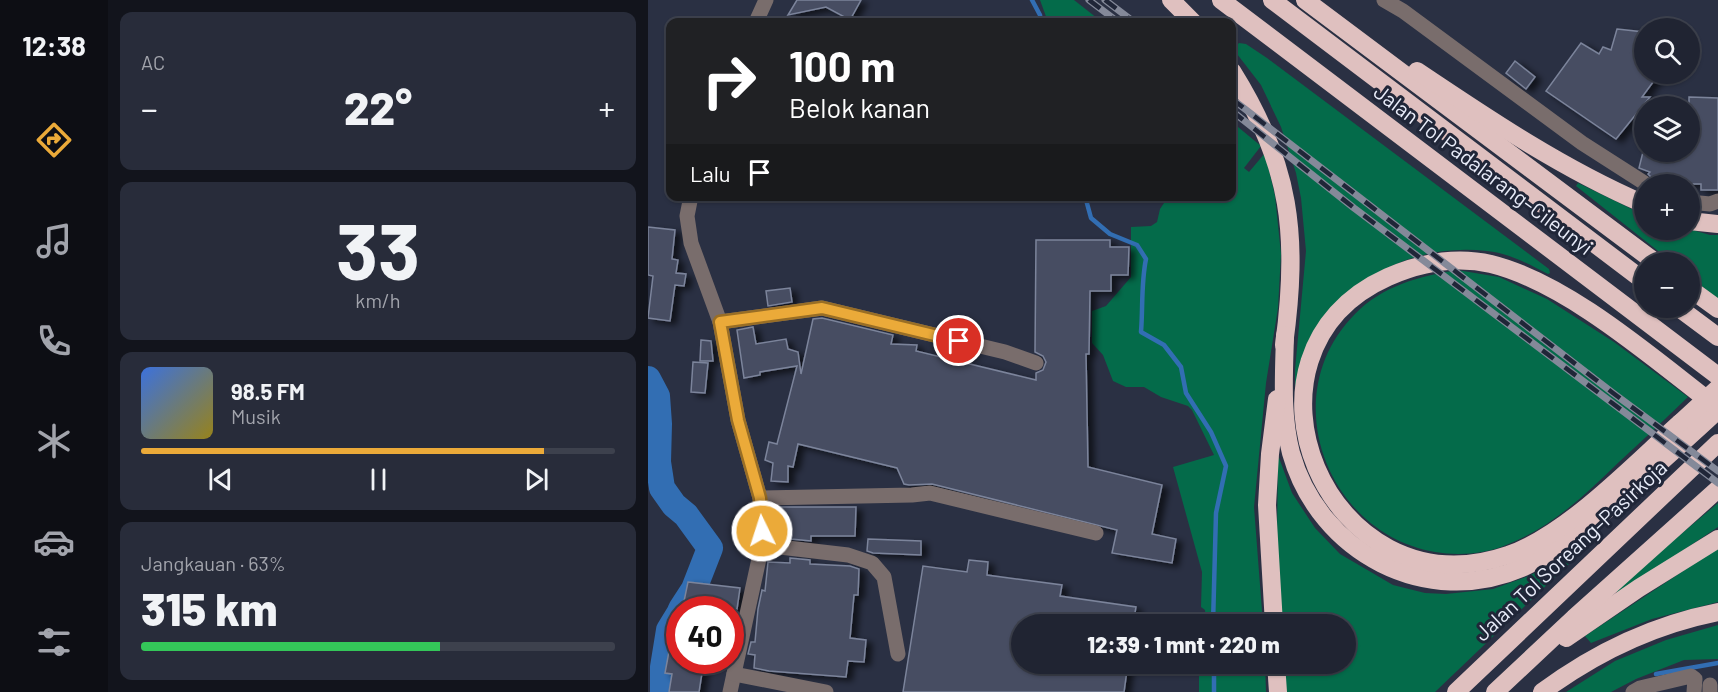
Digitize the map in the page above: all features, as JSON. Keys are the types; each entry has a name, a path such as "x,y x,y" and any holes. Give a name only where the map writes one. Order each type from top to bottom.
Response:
{"highway":[{"path":"1171,0 1190,18"},
{"name":"Jalan Tol Padalarang–Cileunyi","path":"1221,0 1718,376"},
{"name":"Jalan Tol Padalarang–Cileunyi","path":"1272,0 1634,273"},
{"path":"1305,0 1642,252"},
{"path":"1311,0 1517,137 1634,199"},
{"path":"1236,78 1262,126 1283,188 1292,251 1286,335 1285,414 1292,453 1305,490 1329,524 1356,549 1394,570 1438,581 1484,579 1523,568 1567,542 1600,516 1686,429 1718,388"},
{"path":"1700,222 1718,224"},
{"path":"1469,261 1508,269 1553,289 1621,334 1718,409 1686,429 1572,518 1533,544 1509,555 1490,560 1465,564 1442,564 1417,560 1395,552 1374,540 1356,527 1328,495 1318,477 1306,437 1304,396 1311,358 1318,341 1330,323 1361,292 1401,271 1424,264 1469,261"},
{"path":"1700,296 1718,309"},
{"path":"1692,318 1718,337"},
{"path":"1273,614 1268,497 1274,422 1286,335"},
{"name":"Jalan Tol Soreang–Pasirkoja","path":"1456,692 1718,443"},
{"path":"1496,692 1574,618 1718,489"},
{"path":"1496,692 1602,613 1718,539"},
{"path":"1542,692 1577,668 1631,638 1660,626 1718,612"},
{"path":"1277,674 1278,692"}],"street":[{"path":"758,18 766,0"},
{"path":"1384,0 1403,11 1582,143 1634,176"},
{"path":"690,201 687,216 691,243 720,322 738,420 760,498 762,545 744,628"},
{"path":"1700,203 1710,204 1718,201"},
{"path":"720,322 822,308 1005,352 1036,363"},
{"path":"760,498 930,493 1096,534"},
{"path":"762,545 848,555 873,563 884,577 898,654"},
{"path":"730,692 734,674 826,692"},
{"path":"1633,692 1640,688 1691,676 1695,679 1694,692"}],"green space":[{"path":"1040,0 1074,0 1097,18 1047,18"},
{"path":"1239,43 1246,44 1267,58 1549,269 1550,273 1511,257 1487,251 1454,250 1422,255 1392,266 1364,282 1340,302 1320,327 1305,356 1297,388 1295,370 1306,251 1301,198 1296,173 1281,127 1261,85 1237,54 1236,46"},
{"path":"1236,125 1261,146 1244,168 1249,172 1265,153 1275,196 1281,254 1278,308 1266,383 1254,507 1262,614 1205,614 1205,610 1201,607 1202,572 1173,467 1214,455 1192,410 1188,406 1161,397 1144,387 1126,387 1113,381 1103,355 1092,343 1092,311 1106,306 1131,277 1131,227 1151,226 1157,222 1160,209 1167,201 1236,201"},
{"path":"1578,183 1634,210 1634,232 1576,186"},
{"path":"1700,232 1718,235 1718,299 1700,285 1700,252 1659,252 1644,240 1700,240"},
{"path":"1457,270 1499,277 1547,299 1614,342 1688,397 1567,510 1553,520 1506,545 1462,554 1435,552 1397,540 1365,518 1340,489 1324,456 1316,419 1318,382 1331,346 1355,314 1389,289 1429,275"},
{"path":"1278,455 1292,493 1315,528 1340,554 1393,585 1425,593 1446,594 1493,589 1529,576 1565,556 1600,530 1598,536 1435,692 1286,692 1285,674 1356,674 1356,614 1281,614 1277,538"},
{"path":"1718,503 1718,527 1619,593 1617,592 1617,588"},
{"path":"1718,548 1718,602 1652,619 1591,643 1585,636"},
{"path":"1718,625 1718,659 1684,660 1636,679 1611,692 1566,692 1615,661 1666,640"},
{"path":"1199,674 1265,674 1266,692 1199,692"}],"building":[{"path":"797,0 861,0 851,18 846,18 826,7 788,15"},
{"path":"1617,29 1634,31 1634,84 1652,84 1643,96 1634,96 1634,117 1616,139 1546,91 1581,43 1599,54 1603,47 1611,50"},
{"path":"1515,61 1535,77 1526,89 1506,73"},
{"path":"1700,97 1718,98 1718,190 1701,190 1700,174 1648,174 1650,172 1639,168 1640,162 1700,162"},
{"path":"648,227 675,230 672,259 678,260 676,273 686,274 684,286 675,285 670,321 648,318 653,276 648,275"},
{"path":"1036,240 1110,240 1110,247 1129,247 1128,275 1111,275 1111,291 1090,291 1089,354 1086,354 1088,467 1162,485 1152,534 1176,539 1172,563 1112,553 1117,530 932,484 904,484 897,468 798,444 793,467 788,466 788,482 771,481 773,463 765,460 769,442 777,444 797,366 760,372 760,375 744,378 737,330 753,327 756,344 786,339 788,349 798,352 801,374 813,319 822,318 893,335 891,344 917,345 916,351 1036,380 1036,373 1043,370 1046,362 1043,356 1035,352"},
{"path":"790,288 792,302 768,306 766,291"},
{"path":"701,340 711,341 713,361 700,361"},
{"path":"693,362 708,363 705,393 691,392"},
{"path":"779,507 856,507 855,536 811,536 811,541 791,539 791,536 779,536"},
{"path":"868,539 921,541 921,555 873,553 867,551"},
{"path":"790,558 810,560 810,564 850,566 859,569 858,595 854,595 850,638 866,640 864,662 848,661 846,677 754,668 755,655 748,654 751,642 755,642 758,609 762,590 765,591 768,562 790,563"},
{"path":"969,560 988,562 987,575 1062,585 1060,596 1136,607 1135,614 1011,614 1011,674 1126,674 1124,692 903,692 923,566 967,572"},
{"path":"688,582 740,588 739,596 685,596"},
{"path":"672,674 702,674 699,692 669,692"}],"waterway":[{"path":"1032,0 1040,18"},
{"path":"1086,201 1091,218 1110,234 1137,245 1146,259 1141,332 1164,345 1181,367 1186,393 1211,432 1226,466 1216,513 1213,614"},
{"path":"648,379 657,396 658,462 662,488 674,505 686,515 710,548 689,596"},
{"path":"663,692 666,648"},
{"path":"1656,674 1718,663"},
{"path":"1214,674 1214,692"}],"railway":[{"path":"1089,0 1113,18"},
{"path":"1105,0 1129,18"},
{"path":"1236,102 1613,393 1718,471"},
{"path":"1236,114 1354,208 1718,483"}],"route":[{"path":"762,531 760,498 738,420 720,322 822,308 959,341"}]}
